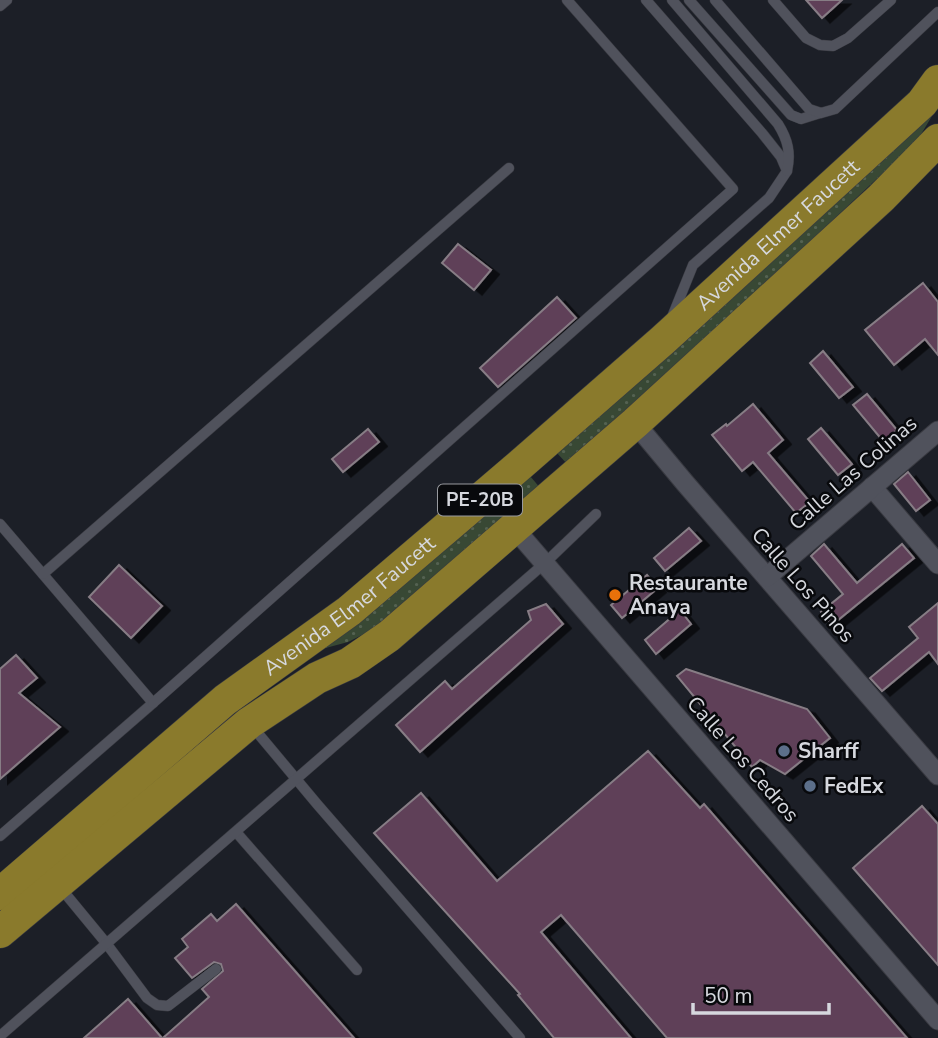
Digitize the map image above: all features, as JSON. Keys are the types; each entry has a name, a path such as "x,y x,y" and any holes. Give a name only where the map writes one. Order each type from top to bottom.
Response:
{"highway":[{"name":"Avenida Elmer Faucett","path":"0,932 47,873 237,712 349,611 663,340 922,103 938,81"},
{"name":"Avenida Elmer Faucett","path":"237,712 350,663 389,636 635,423 881,198 938,140"},
{"path":"534,453 563,485"},
{"name":"Avenida Elmer Faucett","path":"0,894 47,873"}],"street":[{"name":"Calle Los Pinos","path":"635,423 938,775"},
{"name":"Calle Las Colinas","path":"766,577 938,430"},
{"path":"872,487 938,564"},
{"name":"Calle Los Cedros","path":"514,528 938,1020"}],"lane":[{"path":"0,6 7,0"},
{"path":"0,836 733,188 567,0"},
{"path":"646,0 762,133 781,157 787,171"},
{"path":"663,340 693,265 769,198 787,171 790,159 785,135 778,124 672,0"},
{"path":"689,0 791,116 801,119 835,109 938,12"},
{"path":"715,0 809,109 821,113"},
{"path":"773,0 806,38 820,45 833,46 848,38 891,0"},
{"path":"43,574 509,168"},
{"path":"0,1036 545,564 596,514"},
{"path":"0,524 153,703"},
{"path":"237,712 520,1038"},
{"path":"236,832 357,970"},
{"path":"47,873 106,943 147,998 157,1005 168,1006 216,969"}],"green space":[{"path":"938,106 917,141 570,467 556,452"},
{"path":"530,476 541,489 388,622 348,642 318,650"}],"building":[{"path":"806,0 842,0 822,18"},
{"path":"458,244 491,270 474,290 442,263"},
{"path":"923,283 938,302 938,355 925,339 894,365 865,330"},
{"path":"557,297 576,318 498,387 480,368"},
{"path":"823,351 853,387 839,398 810,363"},
{"path":"867,394 897,430 883,441 853,405"},
{"path":"753,404 783,440 768,453 810,502 796,513 753,462 742,471 712,435"},
{"path":"821,428 852,464 838,475 808,439"},
{"path":"368,429 379,442 343,472 332,459"},
{"path":"908,472 930,500 916,511 894,484"},
{"path":"689,528 701,541 665,571 654,558"},
{"path":"824,544 857,583 902,544 914,558 832,625 821,612 843,594 811,556"},
{"path":"119,565 162,606 131,638 89,597"},
{"path":"647,575 658,588 622,618 611,605"},
{"path":"938,603 938,664 929,652 882,691 870,678 918,638 909,627"},
{"path":"546,604 563,624 420,752 396,725 445,681 452,689 531,620 528,611"},
{"path":"680,610 691,624 656,654 645,640"},
{"path":"16,655 37,678 19,693 60,727 0,779 0,669"},
{"path":"686,669 807,709 830,738 785,774 760,760 752,767 677,676"},
{"path":"648,751 700,808 704,804 907,1038 667,1038 561,915 541,932 631,1038 554,1038 518,995 520,994 374,833 421,793 497,881"},
{"path":"922,806 938,824 938,965 853,868"},
{"path":"236,904 354,1038 163,1038 209,997 202,989 223,971 221,964 214,962 192,978 175,958 188,947 182,939 211,914 217,921"},
{"path":"128,999 162,1038 84,1038"}],"place":[{"name":"Restaurante Anaya","path":"615,595"},
{"name":"Sharff","path":"784,751"},
{"name":"FedEx","path":"810,786"}]}
